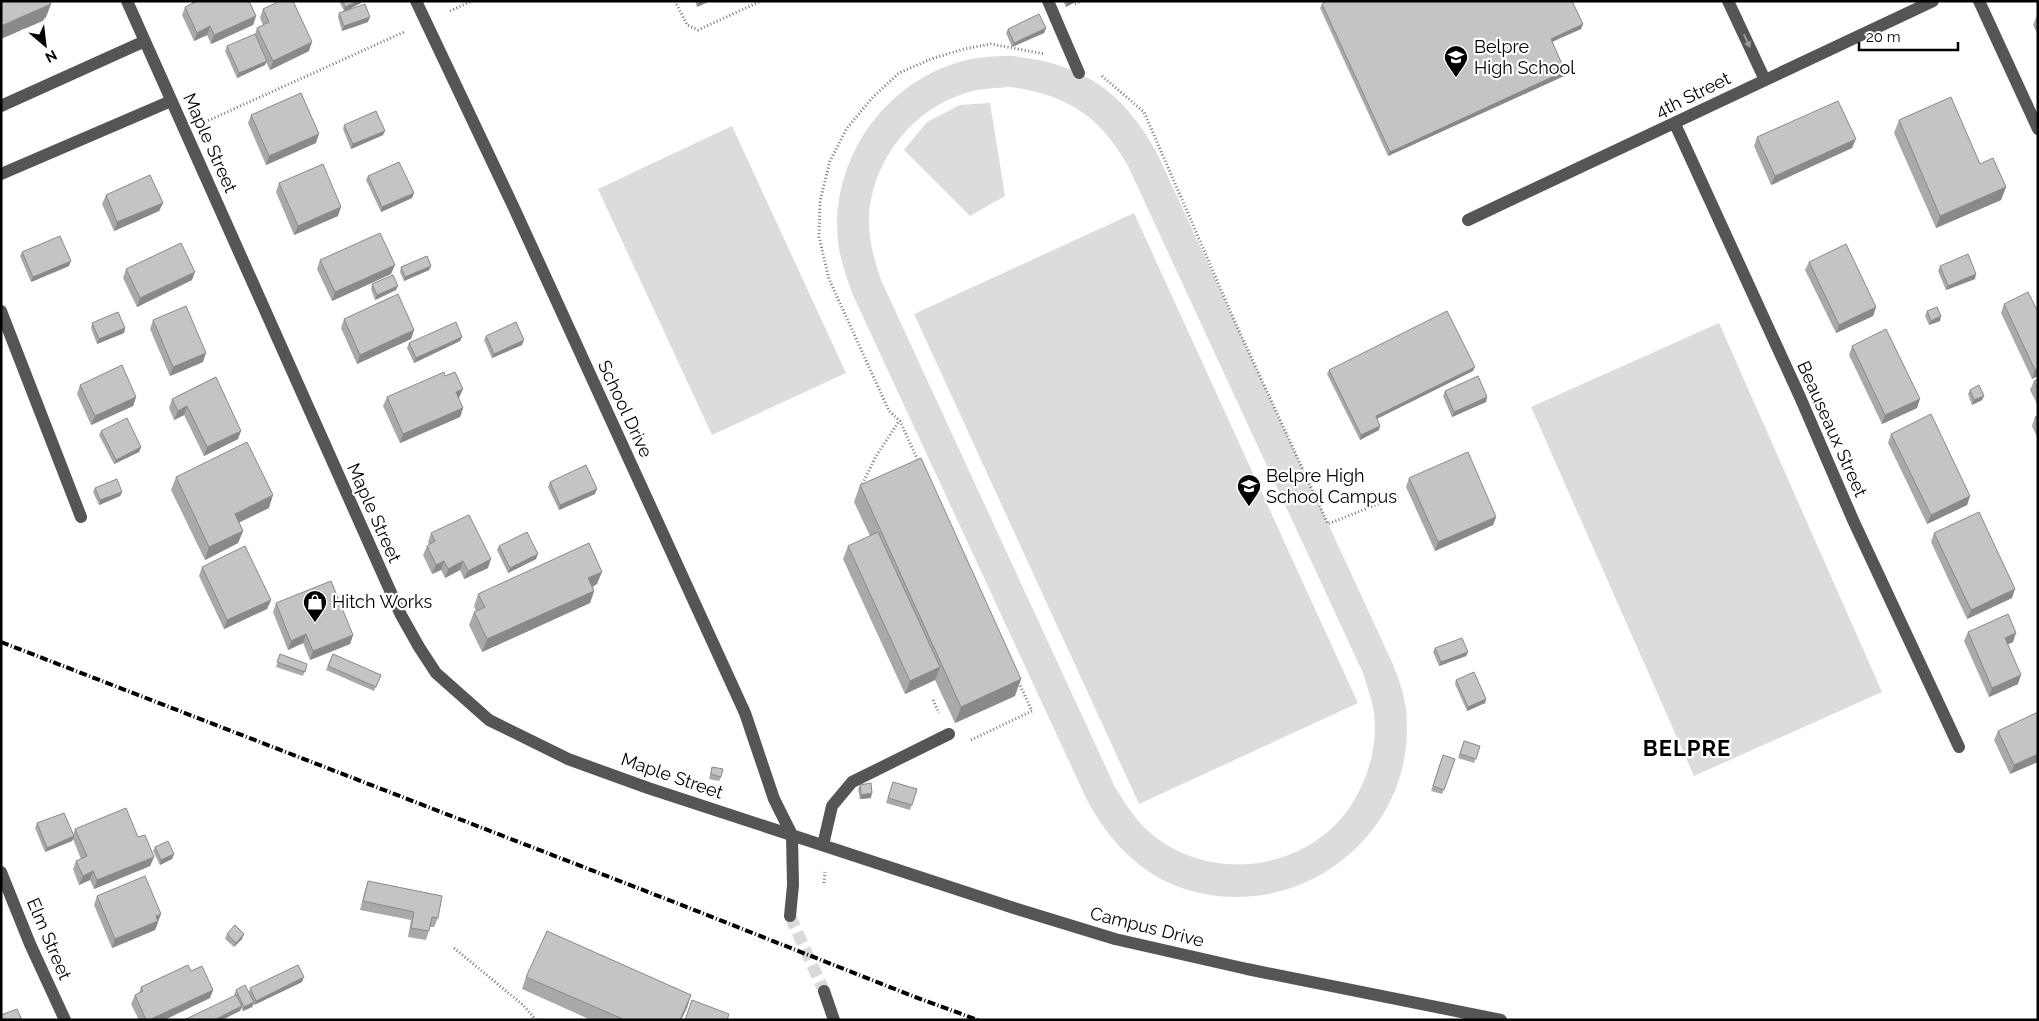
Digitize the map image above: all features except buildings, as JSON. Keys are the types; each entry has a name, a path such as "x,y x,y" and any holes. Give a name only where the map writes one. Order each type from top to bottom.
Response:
{"street":[{"name":"Maple Street","path":"127,1 401,615 436,673 489,720 568,759 648,788 792,835"},
{"name":"School Drive","path":"416,1 514,208 745,713 774,799 792,835"},
{"path":"1048,1 1079,73"},
{"path":"1728,1 1765,80"},
{"name":"4th Street","path":"1468,220 1933,1"},
{"path":"1979,1 2038,129"},
{"path":"1,106 145,41"},
{"path":"1,174 171,101"},
{"name":"Beauseaux Street","path":"1675,124 1800,397 1853,520 1959,747"},
{"path":"1,311 81,517"},
{"path":"823,845 832,806 852,782 950,734"},
{"path":"790,916 793,885 792,835"},
{"name":"Campus Drive","path":"792,835 1017,909 1115,938 1247,969 1501,1020"},
{"name":"Elm Street","path":"1,872 30,944 65,1020"},
{"path":"824,991 834,1020"}],"path":[{"path":"450,11 472,1"},
{"path":"675,1 687,26 698,30 761,1"},
{"path":"199,124 405,32"},
{"path":"920,466 900,421 889,411 829,279 819,237 820,201 830,161 847,128 874,97 899,73 931,59 964,49 991,44 1037,53 1064,54 1084,61 1144,112 1236,322 1328,524 1398,496"},
{"path":"860,489 875,458 900,421"},
{"path":"933,700 954,744 963,744 1032,711 1015,675"},
{"path":"824,883 825,872"},
{"path":"454,948 524,1004 536,1020"}],"shaded area":[{"path":"1012,56 1059,65 1080,73 1115,97 1144,131 1157,153 1398,678 1406,710 1405,755 1393,796 1371,831 1342,860 1307,882 1268,894 1225,897 1182,888 1166,882 1138,864 1115,841 1087,800 852,293 839,248 838,212 843,183 852,156 867,130 885,108 906,88 931,73 965,60","holes":["1011,87 1065,102 1093,121 1106,134 1128,166 1363,673 1372,703 1375,722 1371,760 1361,787 1345,814 1323,835 1298,851 1270,861 1240,864 1211,862 1182,853 1149,832 1124,801 1115,787 878,272 869,232 872,195 878,175 899,139 930,110 969,92"]},
{"path":"990,103 1005,196 970,216 904,150 927,122 960,105"},
{"path":"732,126 846,373 712,435 598,189"},
{"path":"1134,213 1358,703 1139,804 914,314"},
{"path":"1719,323 1882,692 1694,776 1531,407"}],"tunnel":[{"path":"790,916 824,991"}],"railway":[{"path":"1,642 978,1020"}],"place":[{"name":"Belpre High School","path":"1456,78"},
{"name":"Belpre High School Campus","path":"1249,507"},
{"name":"Hitch Works","path":"315,623"}],"district":[{"name":"BELPRE","path":"1687,748"}]}
